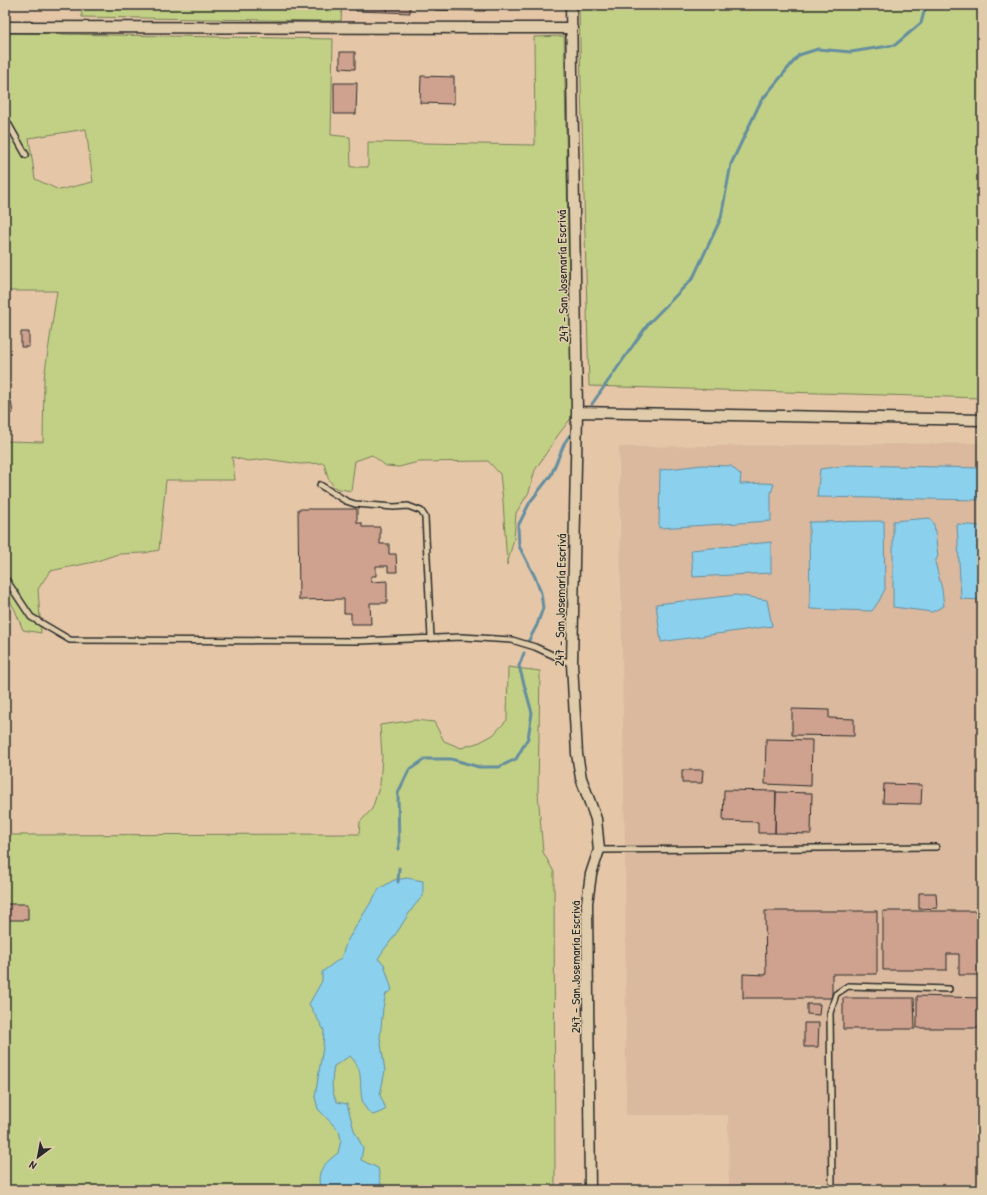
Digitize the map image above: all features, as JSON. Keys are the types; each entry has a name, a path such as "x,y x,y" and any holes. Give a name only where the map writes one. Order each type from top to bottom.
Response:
{"street":[{"name":"247 - San Josemaría Escrivá","path":"571,5 577,412 572,664 577,754 581,778 596,819 599,850 591,874 586,903 590,1190"},
{"path":"5,28 572,28"},
{"path":"577,412 982,420"}],"lane":[{"path":"5,118 26,155"},
{"path":"320,485 346,501 355,504 394,507 408,506 421,511 424,517 431,638"},
{"path":"5,578 31,617 70,640 359,641 462,637 512,640 535,647 572,664"},
{"path":"599,850 936,847"},
{"path":"832,1190 830,1013 836,994 848,986 949,989"}],"shaded area":[{"path":"982,443 982,1190 729,1190 728,1115 626,1115 625,856 619,447"}],"green space":[{"path":"81,5 342,5 341,21 325,21 82,17"},
{"path":"653,5 982,5 982,398 589,386 579,8"},
{"path":"5,33 333,39 331,135 350,137 351,167 368,167 368,142 535,145 534,37 564,36 572,417 535,470 529,492 516,513 514,539 507,565 500,474 488,461 418,462 399,467 386,466 372,455 355,461 351,491 335,488 328,478 324,463 300,464 266,459 248,461 232,457 235,480 166,480 159,550 144,553 118,554 94,562 50,571 38,589 41,633 23,630 15,610 5,592 5,441 43,442 44,378 57,291 5,291","holes":["86,129 93,182 59,190 35,179 29,138"]},
{"path":"508,667 540,671 538,793 543,852 554,872 555,1190 5,1190 5,835 359,834 360,822 372,809 380,785 382,756 380,725 415,720 434,722 444,741 461,748 480,742 493,735 507,720"}],"water":[{"path":"702,465 731,466 741,475 740,484 774,484 771,493 771,521 659,528 660,470"},
{"path":"850,465 982,468 982,500 817,497 820,469"},
{"path":"930,518 934,525 938,556 935,562 942,589 944,606 932,612 893,607 893,521"},
{"path":"884,521 885,589 872,611 810,609 809,522"},
{"path":"957,524 982,526 982,600 961,599"},
{"path":"771,542 771,573 693,577 691,550"},
{"path":"736,595 767,600 772,626 661,642 656,604"},
{"path":"407,878 423,881 423,896 410,911 378,959 384,964 392,990 386,994 380,1037 385,1071 380,1095 386,1109 373,1115 364,1106 361,1094 359,1070 350,1056 334,1066 332,1080 332,1089 335,1098 337,1102 347,1104 354,1130 363,1148 361,1160 378,1168 382,1190 321,1190 319,1178 322,1168 338,1153 341,1140 339,1131 318,1109 315,1097 323,1047 324,1030 309,1004 322,981 322,972 341,958 347,941 379,889 394,880"}],"building":[{"path":"356,5 387,5 387,12 356,11"},
{"path":"387,5 410,5 410,13 387,12"},
{"path":"435,5 486,5 485,11 435,10"},
{"path":"340,52 355,52 355,69 340,68"},
{"path":"421,76 454,77 454,104 420,103"},
{"path":"334,83 357,83 356,114 334,114"},
{"path":"21,332 29,332 29,347 21,347"},
{"path":"11,401 13,413 5,414 5,402"},
{"path":"298,509 357,509 357,523 362,523 362,527 380,527 380,544 389,544 389,554 396,554 397,572 388,572 388,566 376,566 376,576 371,576 371,582 387,581 387,603 370,603 371,624 351,624 351,613 344,613 344,599 299,600"},
{"path":"792,709 829,710 829,718 854,719 854,736 792,735"},
{"path":"766,739 812,740 811,786 765,784"},
{"path":"682,770 703,770 702,783 682,783"},
{"path":"884,784 922,785 921,804 883,803"},
{"path":"724,790 776,791 775,833 758,833 758,822 723,821"},
{"path":"776,792 812,793 811,834 775,833"},
{"path":"919,893 936,893 937,908 919,909"},
{"path":"5,904 28,904 28,920 5,920"},
{"path":"765,911 877,911 877,974 832,974 832,998 743,998 743,974 766,975"},
{"path":"883,911 982,911 982,975 959,975 959,954 947,954 947,970 883,970"},
{"path":"917,996 982,998 982,1028 917,1028"},
{"path":"843,998 914,998 915,1029 843,1029"},
{"path":"807,1004 820,1004 819,1015 807,1014"},
{"path":"804,1023 819,1023 818,1047 804,1047"}],"waterway":[{"path":"592,404 648,324 693,278 721,218 731,164 761,101 799,55 818,49 851,52 895,45 921,23 926,5"},
{"path":"528,642 537,625 543,608 541,593 535,577 519,546 518,526 530,502 551,475 565,442 574,429"},
{"path":"399,849 398,793 409,770 425,759 451,759 479,767 499,767 516,759 528,738 532,713 519,666 524,653"},
{"path":"398,882 399,868"}]}
